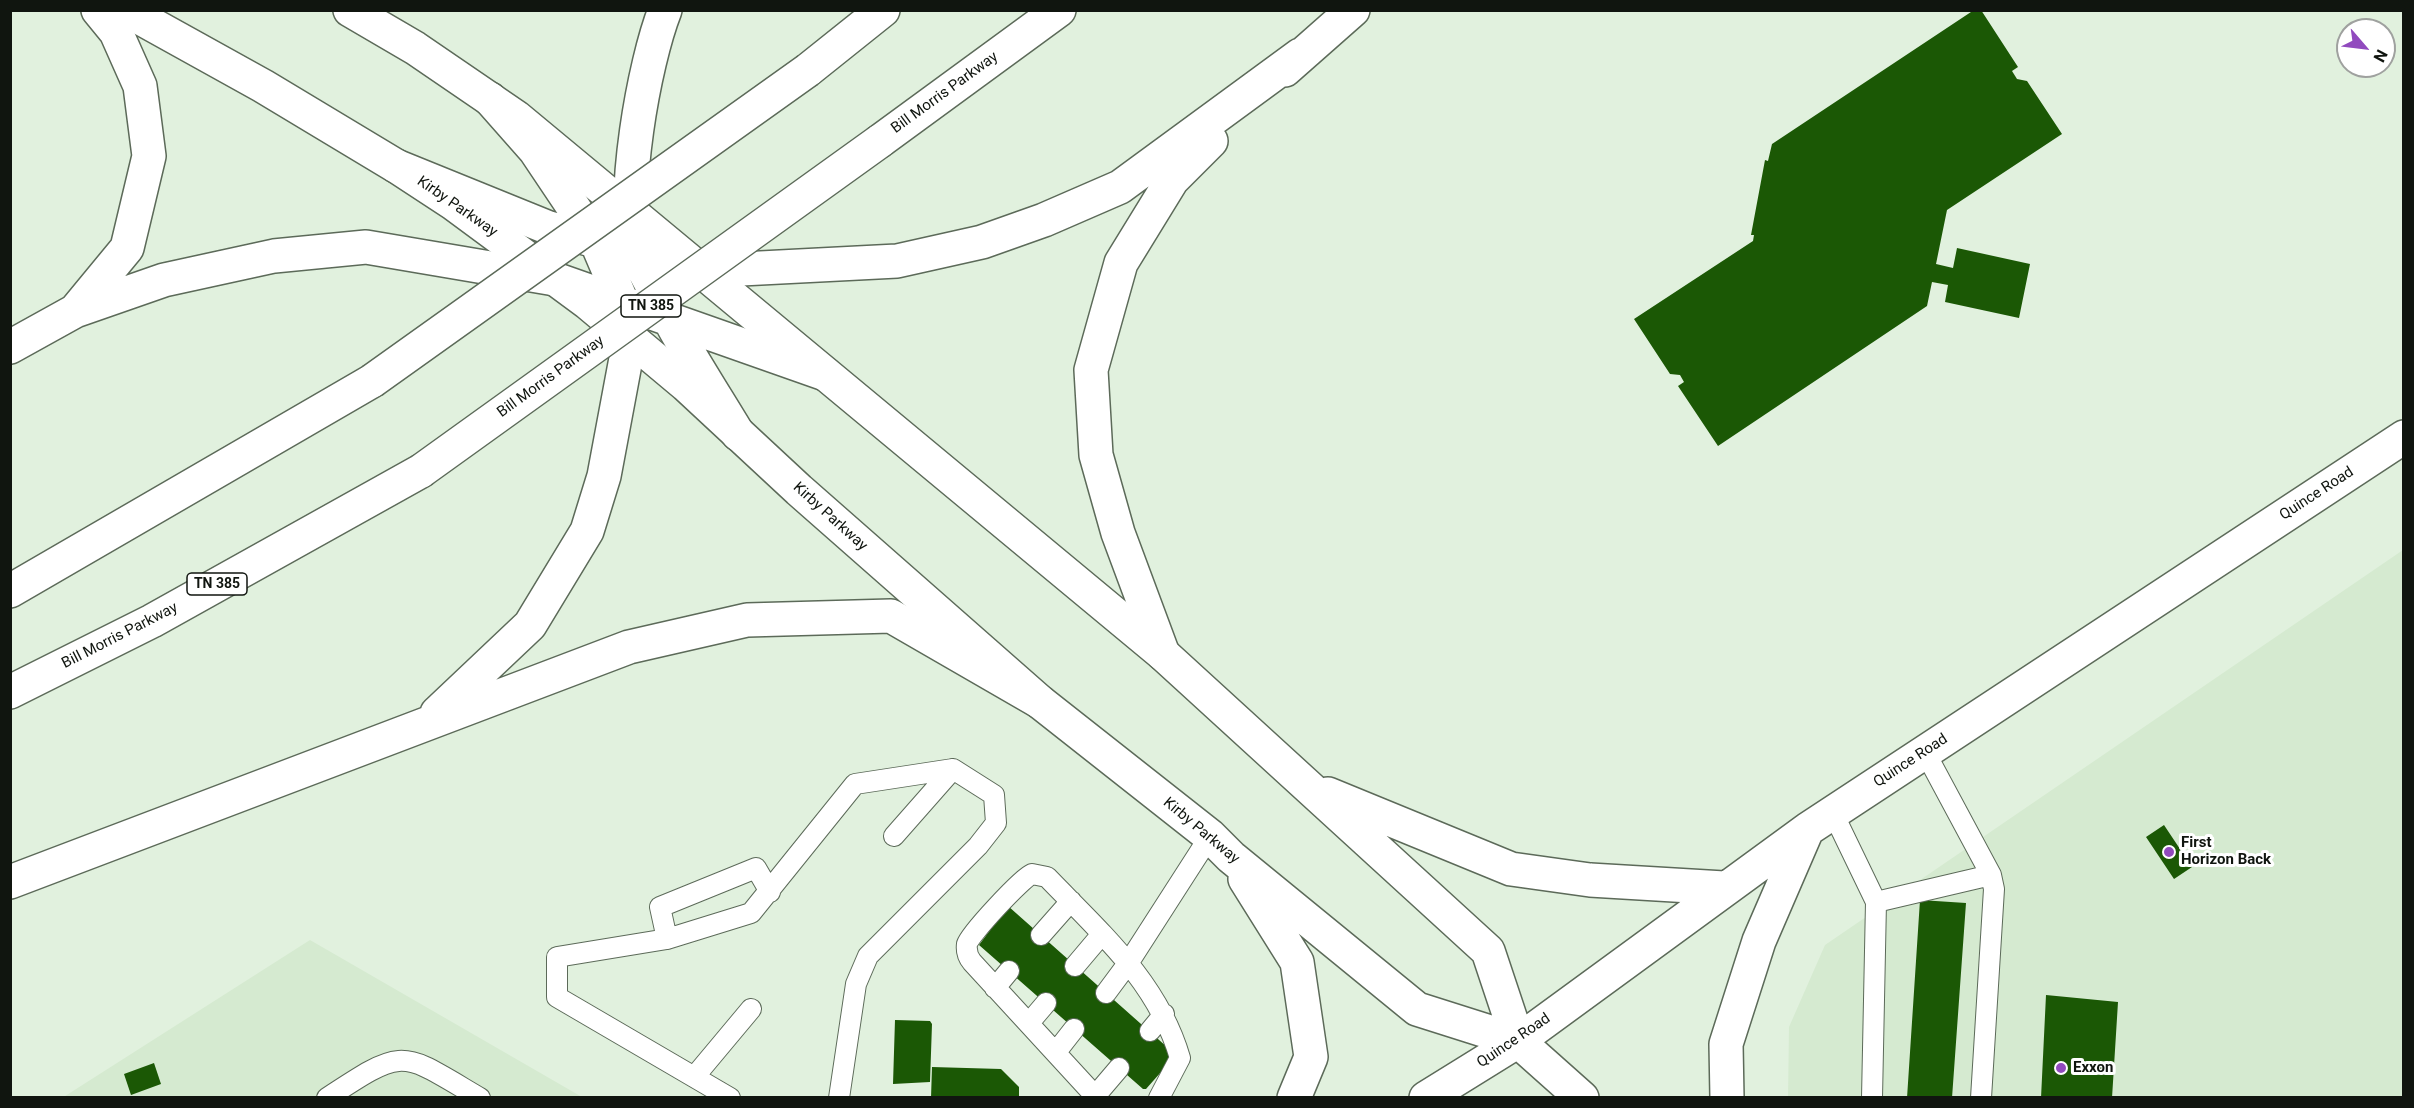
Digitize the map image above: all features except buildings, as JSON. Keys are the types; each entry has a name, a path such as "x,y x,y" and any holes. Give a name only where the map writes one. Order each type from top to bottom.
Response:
{"main road":[{"path":"75,311 127,248 149,156 140,86 116,32 98,10"},
{"name":"Kirby Parkway","path":"126,10 263,86 396,166 454,204 555,279 630,337 1040,702 1221,847 1417,1009 1518,1041 1582,1098"},
{"name":"Kirby Parkway","path":"350,10 415,48 516,117 1162,654 1488,951 1518,1041"},
{"path":"665,10 658,27 639,113 630,211 636,252 668,318 738,434"},
{"path":"10,591 372,381 808,70 883,10"},
{"name":"Bill Morris Parkway","path":"10,692 152,621 421,471 1059,10"},
{"path":"1162,654 1118,533 1096,455 1092,370 1121,263 1172,180 1300,55 1353,10"},
{"path":"396,166 549,228 702,271 897,261 982,242 1120,187 1300,55"},
{"path":"425,725 530,625 587,531 604,476 630,337 622,302 596,241 535,150 490,99"},
{"path":"10,347 75,311 164,280 263,258 366,247 555,279 825,374"},
{"name":"Quince Road","path":"1426,1098 1518,1041 1724,888 1820,821 2403,437"},
{"path":"10,882 629,647 747,620 891,616 1040,702"},
{"path":"1303,783 1437,841 1511,869 1590,880 1724,888"},
{"path":"1727,1098 1726,1044 1759,941 1820,821"},
{"path":"1221,847 1297,962 1311,1058 1294,1098"}],"lane":[{"path":"1925,752 1991,875 1994,889 1981,1098"},
{"path":"894,836 953,769"},
{"path":"730,1098 557,997 557,957 667,939 751,913 855,784 953,769 994,795 996,823 978,846 868,956 856,984 839,1098"},
{"path":"1820,821 1876,902 1872,1098"},
{"path":"1106,993 1221,847"},
{"path":"667,939 660,907 756,868 770,892"},
{"path":"1119,1068 1096,1096 995,988 967,953 967,944 976,931 1032,874 1047,877 1130,962 1164,1014 1180,1058 1159,1098"},
{"path":"1876,902 1991,875"},
{"path":"1041,935 1071,902"},
{"path":"1075,966 1102,933"},
{"path":"995,988 1009,971"},
{"path":"1029,1023 1046,1004"},
{"path":"695,1076 751,1009"},
{"path":"1150,1031 1164,1014"},
{"path":"1056,1052 1074,1029"},
{"path":"327,1098 378,1065 403,1059 420,1063 480,1098"}],"shaded area":[{"path":"2403,550 2403,1097 1788,1098 1789,1027 1825,945"},
{"path":"310,940 582,1097 62,1098"}],"place":[{"name":"First Horizon Back","path":"2169,852"},
{"name":"Exxon","path":"2061,1068"}]}
